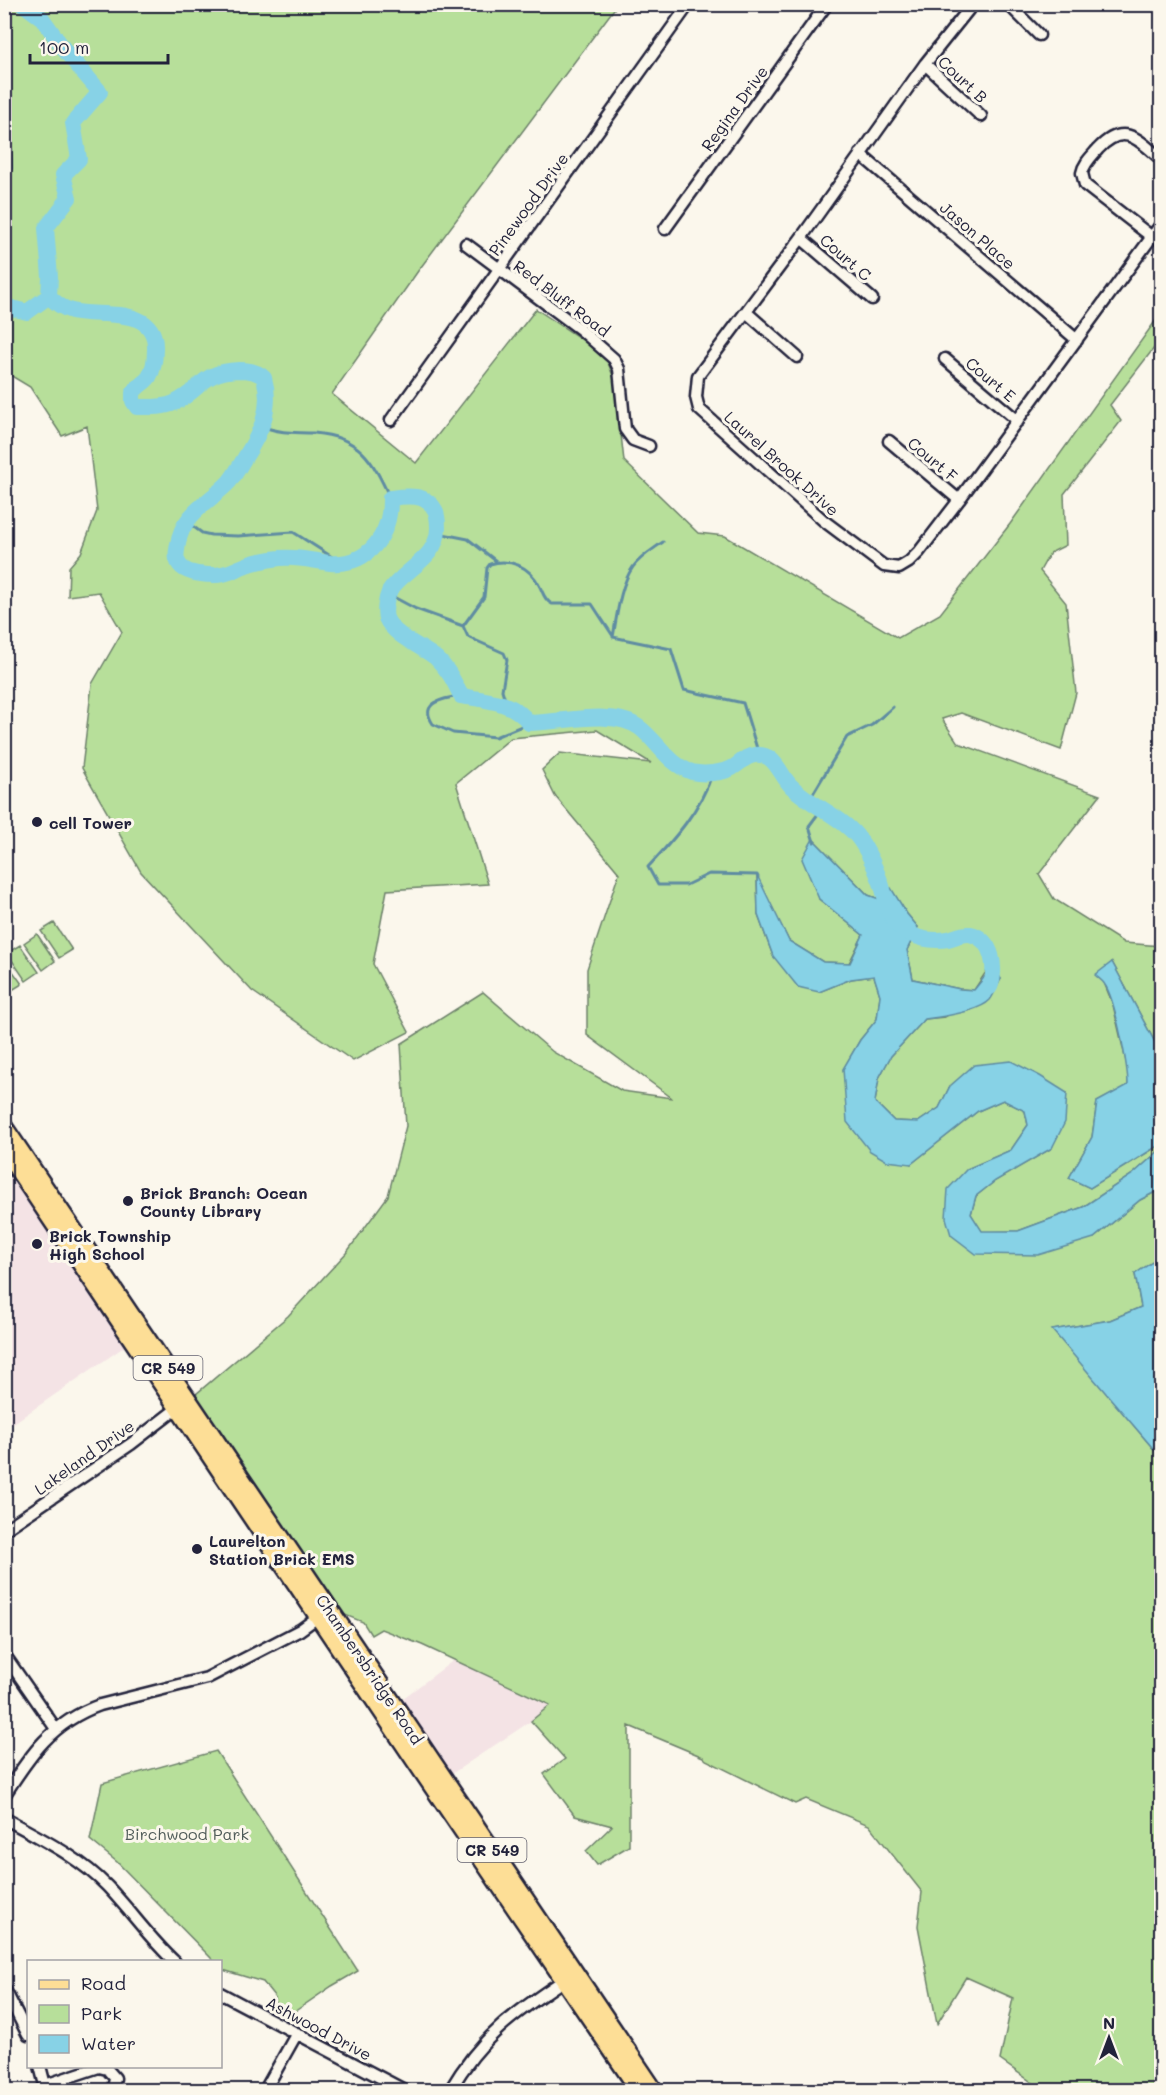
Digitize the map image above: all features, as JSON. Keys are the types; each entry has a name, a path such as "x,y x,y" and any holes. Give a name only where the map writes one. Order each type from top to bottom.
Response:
{"main road":[{"name":"Chambersbridge Road","path":"4,1127 639,2091"},
{"name":"Chambersbridge Road","path":"4,1149 179,1407 325,1613 654,2091"}],"street":[{"name":"Pinewood Drive","path":"391,420 690,4"},
{"name":"Regina Drive","path":"665,229 827,4"},
{"name":"Laurel Brook Drive","path":"973,4 925,64 801,238 698,376 697,404 699,409 824,521 884,566 899,568 920,552 1161,223"},
{"path":"1008,4 1040,35"},
{"name":"Court B","path":"925,64 981,116"},
{"path":"1152,237 1085,185 1082,173 1091,157 1105,141 1125,134 1138,139 1161,160"},
{"name":"Jason Place","path":"860,154 1077,340"},
{"name":"Court C","path":"801,238 872,299"},
{"name":"Red Bluff Road","path":"466,244 580,329 614,359 619,369 625,429 633,440 649,446"},
{"path":"746,312 797,357"},
{"name":"Court E","path":"945,359 1018,421"},
{"name":"Court F","path":"889,441 959,500"},
{"name":"Lakeland Drive","path":"4,1530 131,1444 179,1407"},
{"path":"4,1796 29,1758 66,1720 83,1710 207,1678 300,1630 325,1613"},
{"path":"4,1654 56,1729"},
{"path":"4,1818 76,1858 107,1886 173,1960"},
{"path":"450,2091 476,2051 498,2028 520,2009 564,1980"},
{"path":"4,1988 27,2033"},
{"name":"Ashwood Drive","path":"222,1994 404,2091"},
{"path":"265,2091 297,2034"},
{"path":"40,2068 46,2088 96,2068"},
{"path":"103,2068 107,2069 114,2078 113,2091"}],"shaded area":[{"name":"Brick Township High School","path":"4,1149 134,1340 5,1429 4,1429"},
{"path":"454,1660 550,1705 531,1721 450,1775 402,1699"}],"green space":[{"path":"5,5 617,5 418,271 332,394 416,463 536,309 605,355 615,381 624,461 698,533 725,536 898,638 940,614 1010,524 1161,313 1161,339 1110,405 1121,421 1064,494 1066,545 1050,553 1040,571 1066,603 1076,693 1061,750 961,713 942,719 958,743 1100,795 1039,874 1054,899 1124,943 1161,946 1161,1047 1157,1046 1112,962 1105,985 1113,1005 1128,1070 1128,1086 1097,1102 1092,1137 1069,1178 1090,1188 1161,1144 1161,1149 1133,1174 1083,1207 1018,1231 982,1232 971,1214 976,1196 995,1181 1052,1148 1067,1093 950,1086 939,1108 918,1122 894,1121 875,1102 879,1078 891,1056 925,1019 945,1017 1001,979 992,963 974,990 913,979 907,950 918,927 891,889 879,899 868,895 813,839 819,899 863,935 849,963 823,962 789,941 757,877 758,915 773,956 819,992 851,979 874,976 880,995 877,1019 860,1040 843,1070 911,1164 978,1111 1003,1100 1025,1111 1028,1125 1011,1150 967,1169 951,1235 1094,1238 1140,1200 1161,1189 1161,1256 1135,1274 1141,1307 1110,1320 1053,1330 1157,1453 1161,1462 1161,2090 1040,2090 1000,2060 1013,1998 966,1977 937,2024 918,1926 922,1892 869,1825 806,1799 795,1804 703,1757 629,1726 629,1846 597,1865 586,1851 612,1826 575,1816 544,1774 565,1759 531,1721 550,1705 422,1645 381,1629 371,1635 363,1622 330,1609 189,1400 288,1316 347,1252 388,1196 406,1126 401,1044 483,992 553,1052 622,1091 672,1098 587,1035 587,969 619,873 555,796 542,770 560,753 651,763 597,730 511,738 456,783 488,884 387,890 373,964 409,1032 353,1061 252,991 141,872 82,768 92,684 122,632 99,592 68,596 69,567 81,553 97,511 87,426 62,436 30,387 5,372 4,172 12,168 4,93"},
{"path":"54,923 72,950 59,958 41,931"},
{"path":"37,934 55,961 43,970 24,943"},
{"path":"20,945 39,972 26,981 7,953"},
{"path":"4,959 22,984 9,992 5,986"},
{"name":"Birchwood Park","path":"216,1751 358,1971 291,2014 277,2007 275,1997 263,1982 223,1970 222,1960 213,1960 117,1862 90,1840 102,1783"}],"water":[{"path":"4,136 11,143 12,169 5,172"},
{"path":"813,839 868,895 879,899 891,888 918,927 907,950 913,979 974,990 992,963 1001,979 990,1000 985,1004 959,1013 925,1019 891,1056 879,1078 875,1102 894,1121 918,1122 939,1108 950,1086 974,1065 1011,1061 1067,1093 1065,1122 1052,1148 995,1181 976,1196 971,1214 982,1231 1018,1231 1083,1207 1133,1174 1161,1149 1161,1189 1140,1200 1094,1238 1038,1255 976,1254 951,1235 946,1218 948,1189 967,1169 1011,1150 1028,1125 1025,1111 1003,1100 978,1111 911,1164 887,1161 870,1151 847,1122 843,1069 860,1040 877,1019 880,995 874,976 851,979 819,992 798,987 773,956 758,915 757,875 789,941 823,962 850,963 863,935 819,899 802,859"},
{"path":"1112,962 1157,1046 1161,1047 1161,1144 1090,1188 1069,1178 1092,1137 1097,1102 1128,1085 1113,1004 1104,984 1095,975"},
{"path":"1161,1256 1161,1462 1157,1453 1052,1330 1110,1320 1141,1307 1135,1274"}],"waterway":[{"path":"23,4 42,18 66,52 100,92 73,123 79,159 63,175 69,198 46,228 50,277 49,296"},
{"path":"49,296 65,309 83,313 124,316 137,319 147,325 153,335 154,360 149,377 133,393 133,401 137,407 170,405 184,398 209,378 226,371 249,371 264,378 267,400 260,431 231,479 185,524 177,551 178,562 184,569 199,574 220,575 253,563 276,558 344,563 356,559 375,545 387,524 390,498 421,498 431,505 437,514 436,539 426,556 389,592 385,615 395,631 440,662 461,696 489,700 507,706 523,716 529,723 586,718 629,722 640,728 677,764 696,773 728,770 755,755 768,757 791,786 856,835 873,864 890,913 901,928 917,937 942,940 970,934 984,942 993,964 990,987"},
{"path":"4,306 27,312 49,296"},
{"path":"263,427 283,432 330,435 354,445 370,461 390,498"},
{"path":"187,522 202,533 211,535 238,536 293,532 340,562"},
{"path":"438,533 468,539 496,561"},
{"path":"663,542 639,560 629,574 620,601 613,637 671,649 684,690 743,703 759,755"},
{"path":"463,626 484,597 487,568 490,564 505,562 518,565 530,573 545,598 552,604 592,604 613,636"},
{"path":"388,594 416,609 463,626 468,637 504,653 507,660 502,690 507,706"},
{"path":"461,696 435,702 429,711 433,724 453,733 495,737 529,723"},
{"path":"808,802 847,737 872,725 893,707"},
{"path":"713,772 694,812 648,867 658,885 686,885 709,874 757,875 758,877"},
{"path":"814,842 809,826 821,810"}],"place":[{"name":"cell Tower","path":"37,822"},
{"name":"Brick Branch: Ocean County Library","path":"128,1201"},
{"name":"Brick Township High School","path":"37,1244"},
{"name":"Laurelton Station Brick EMS","path":"197,1549"}]}
